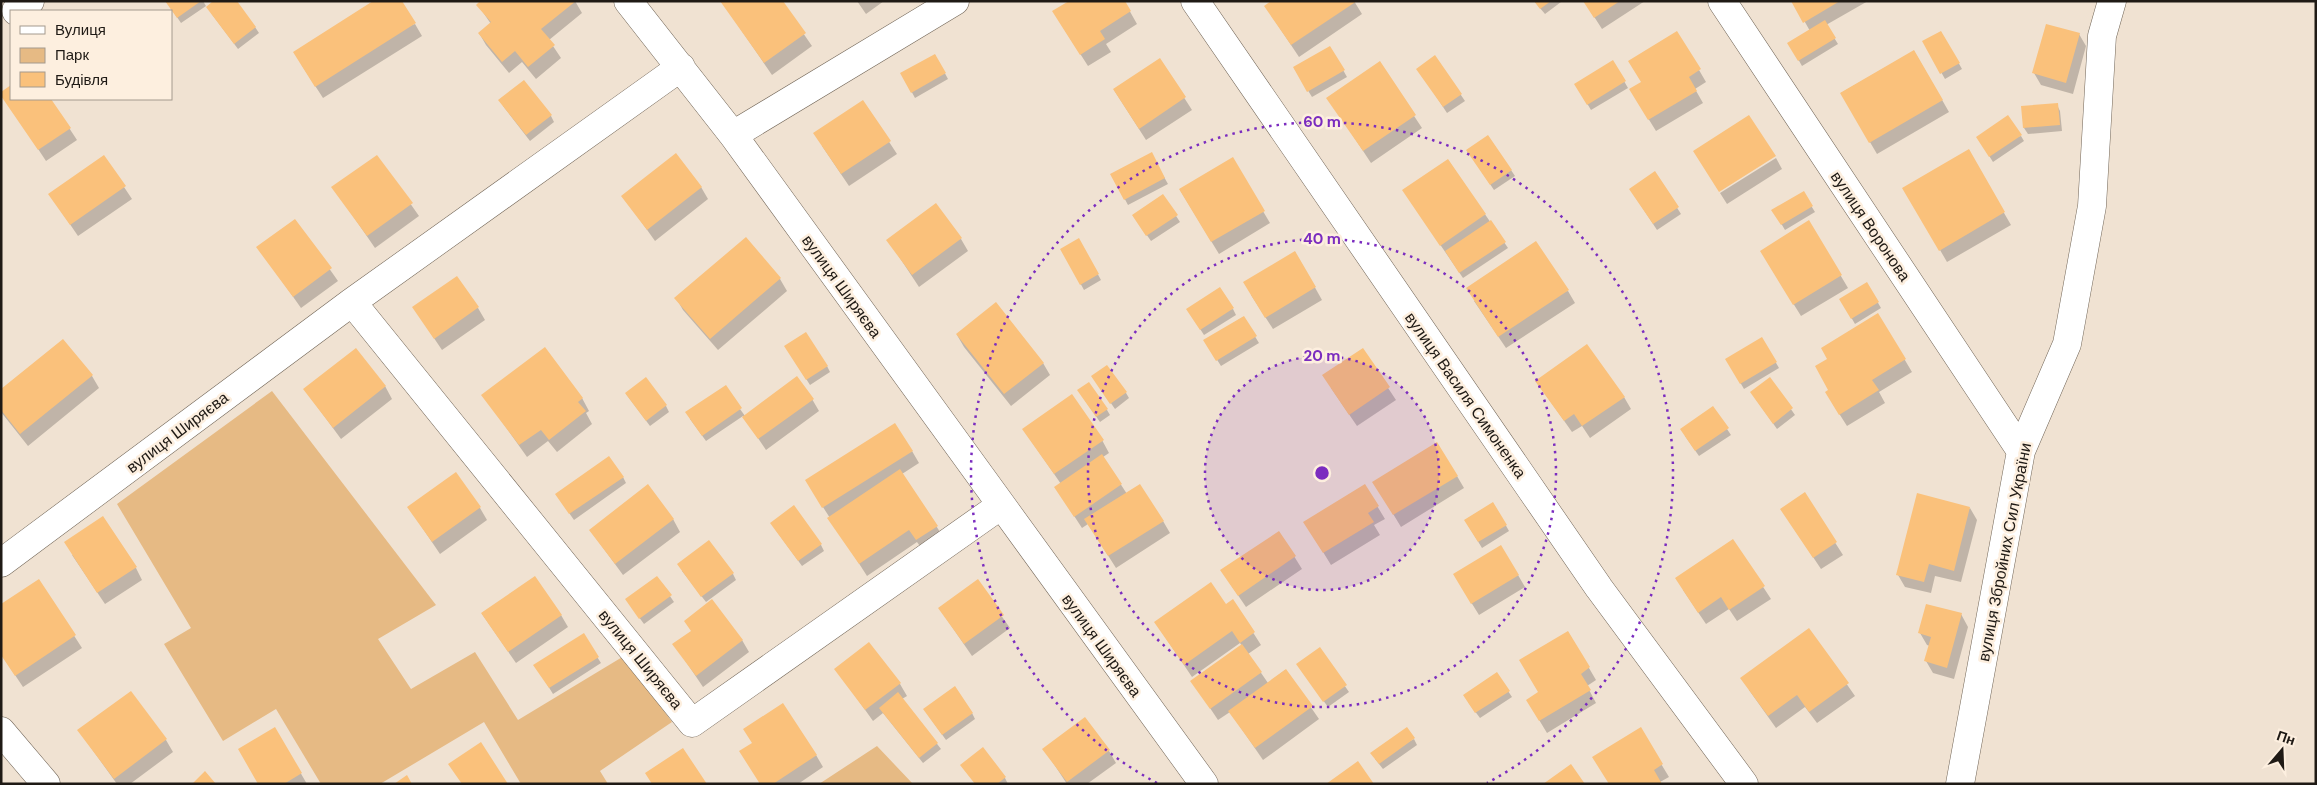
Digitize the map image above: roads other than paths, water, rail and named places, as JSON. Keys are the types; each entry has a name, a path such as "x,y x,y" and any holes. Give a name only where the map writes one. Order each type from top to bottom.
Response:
{"street":[{"path":"17,10 30,1"},
{"name":"вулиця Ширяєва","path":"628,1 733,135 1000,506 1204,784"},
{"path":"733,135 955,1"},
{"name":"вулиця Василя Симоненка","path":"1195,1 1599,588 1744,784"},
{"name":"вулиця Воронова","path":"1722,1 2021,451"},
{"name":"вулиця Збройних Сил України","path":"1960,784 2021,451 2067,344 2092,206 2102,36 2112,1"},
{"name":"вулиця Ширяєва","path":"1,563 352,302 681,67"},
{"name":"вулиця Ширяєва","path":"352,302 692,723 1000,506"},
{"path":"1,731 46,784"}]}
